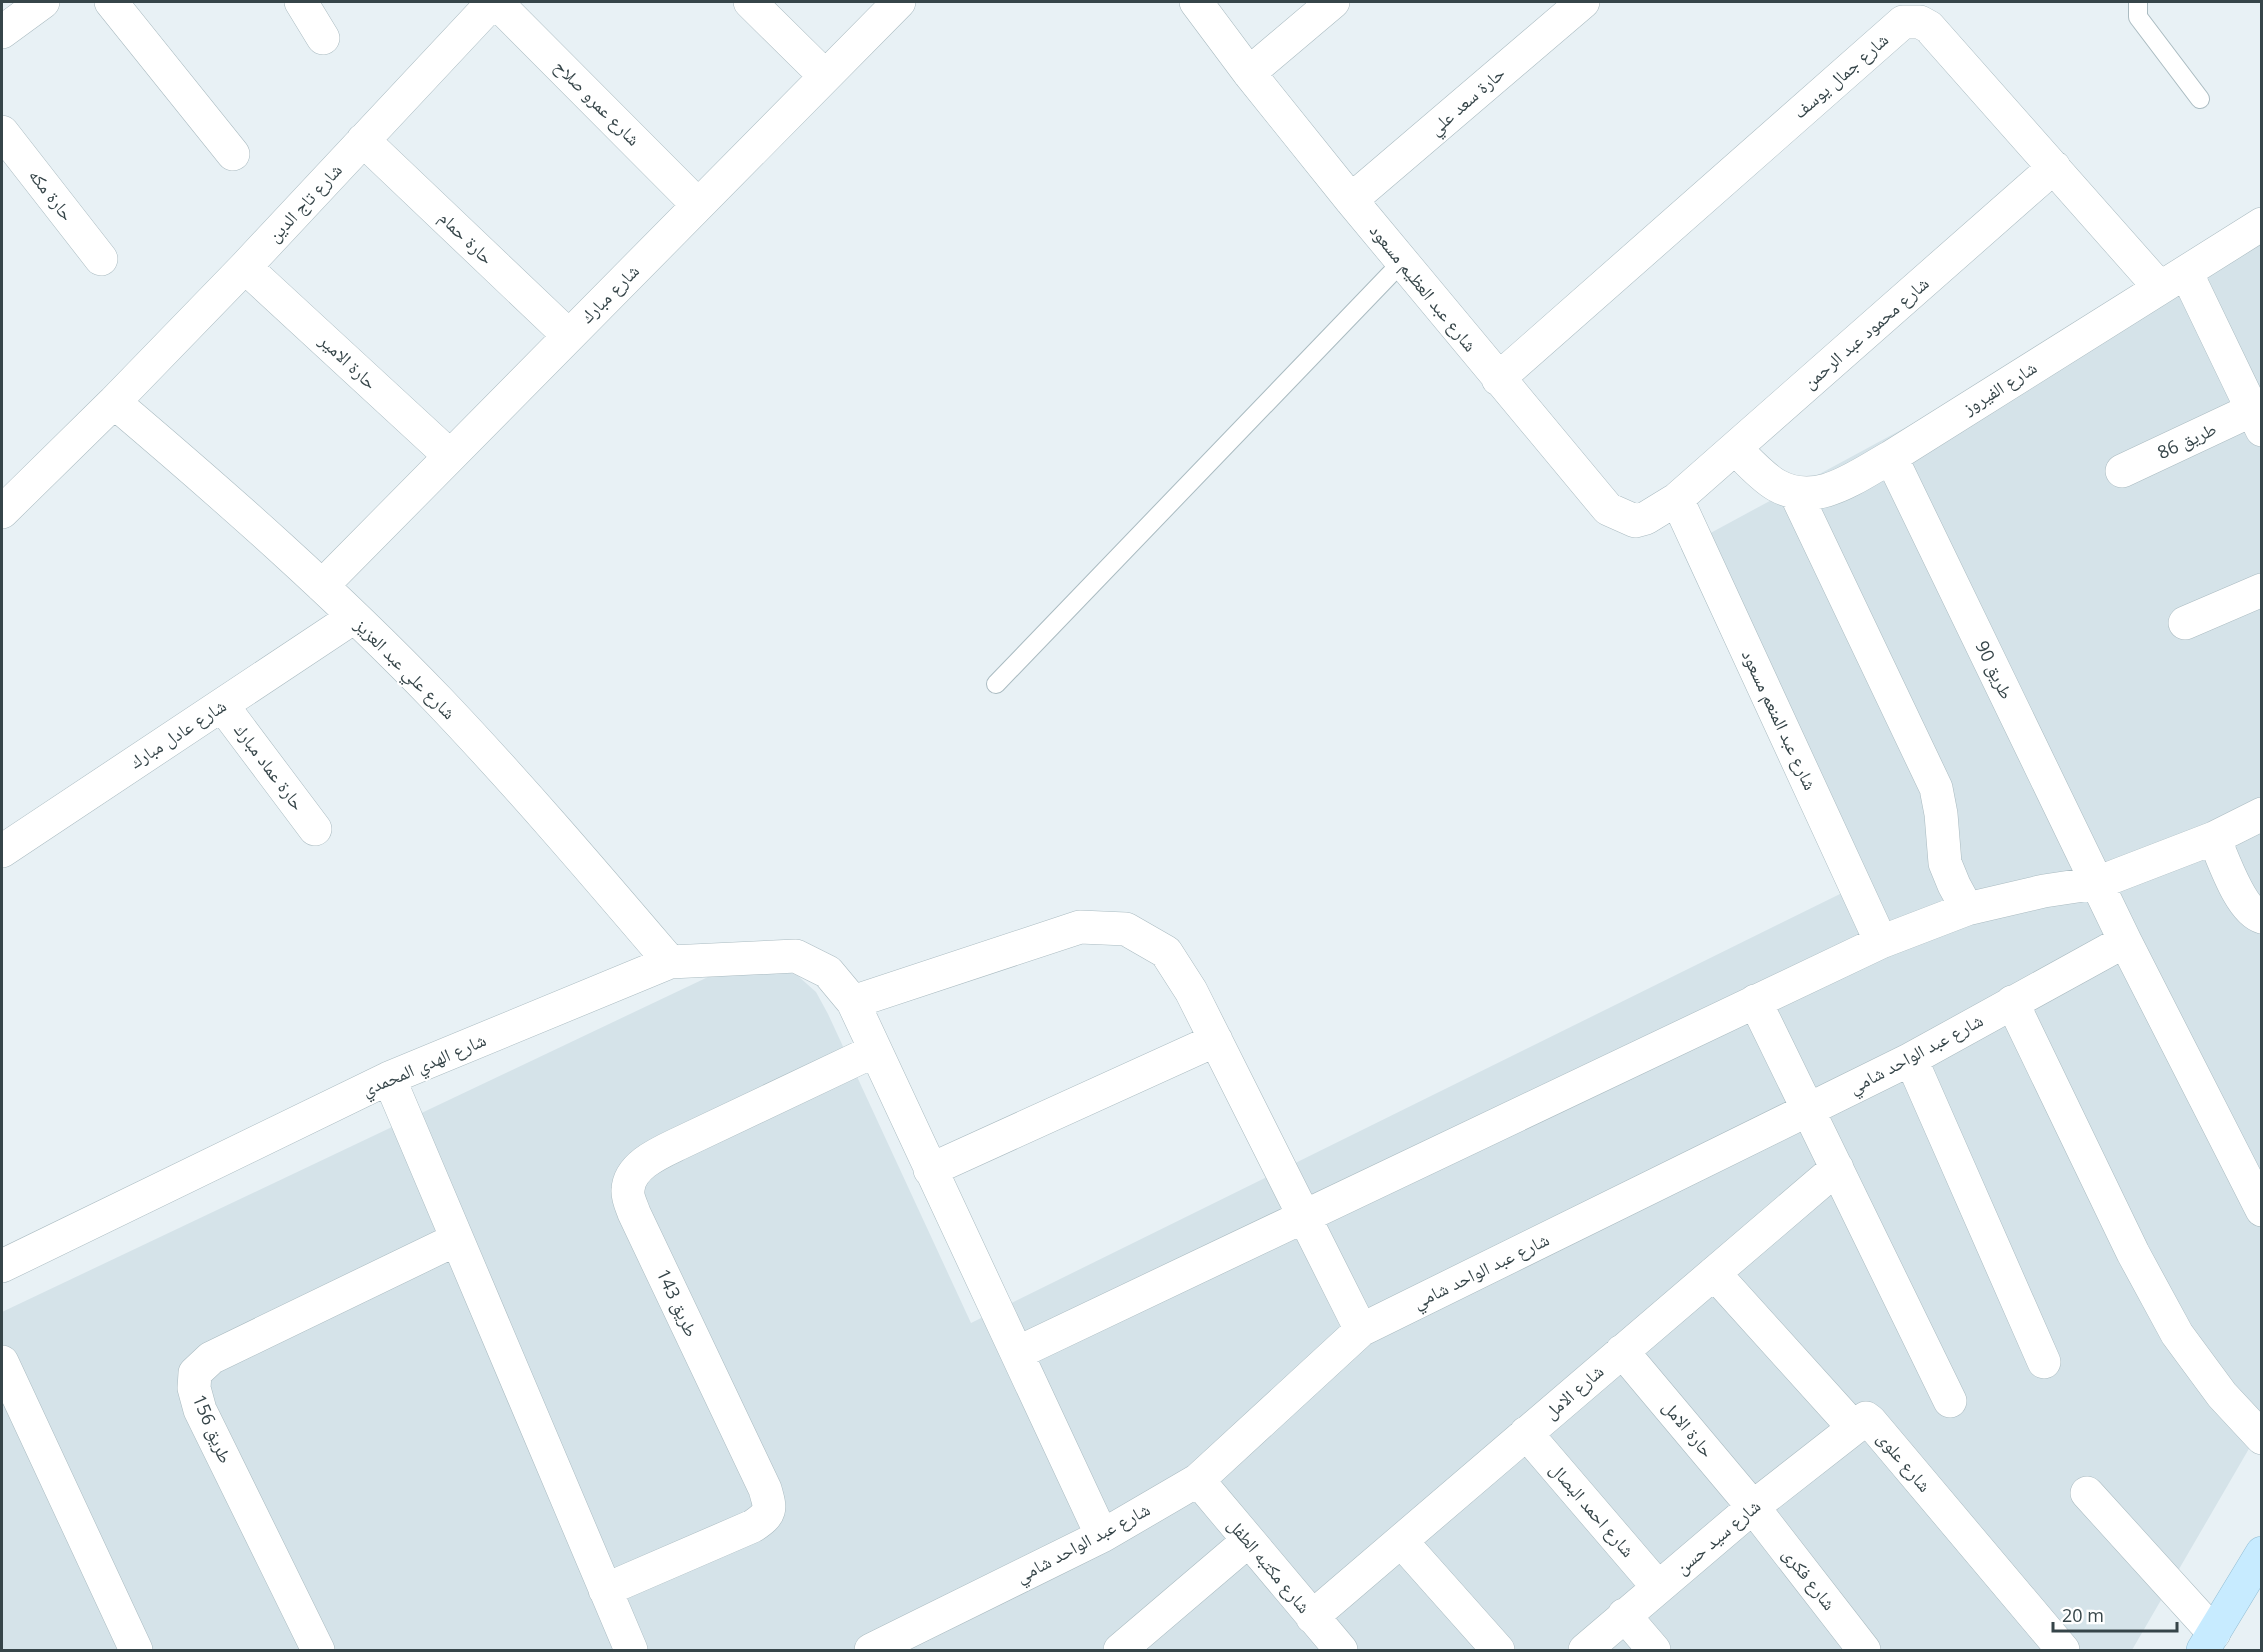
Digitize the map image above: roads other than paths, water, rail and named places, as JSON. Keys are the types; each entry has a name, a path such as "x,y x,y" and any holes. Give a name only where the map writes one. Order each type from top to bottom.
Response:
{"main road":[{"path":"2208,1642 2262,1553"}],"street":[{"path":"2,32 43,2"},
{"path":"111,2 233,154"},
{"path":"301,2 323,38"},
{"name":"شارع تاج الدين","path":"2,512 114,402 245,267 495,2"},
{"name":"شارع عمرو صلاح","path":"495,2 698,204"},
{"path":"750,2 825,76"},
{"name":"شارع مبارك","path":"322,586 899,2"},
{"name":"شارع عبد العظيم مسعود","path":"1196,2 1249,73 1351,200 1608,509 1635,521 1646,518 1677,499"},
{"path":"1249,73 1333,2"},
{"name":"حارة سعد علي","path":"1351,200 1583,2"},
{"name":"شارع جمال يوسف","path":"1498,379 1903,22 1920,22 1929,27 2054,166 2173,280 2257,420"},
{"name":"حارة مكه","path":"2,132 101,259"},
{"name":"حارة حمام","path":"363,140 569,336"},
{"name":"شارع محمود عبد الرحمن","path":"1677,499 2054,166"},
{"name":"شارع الفيروز","path":"1796,494 1812,494 1836,487 1890,457 2262,224"},
{"name":"حارة الامير","path":"245,267 450,456"},
{"name":"شارع علي عبد العزيز","path":"114,402 220,492 322,586 437,700 517,785 670,962"},
{"name":"طريق 86","path":"2122,471 2257,420"},
{"path":"1735,448 1775,484 1796,494 1935,788 1941,814 1946,864 1967,909"},
{"name":"طريق 90","path":"1890,457 2125,941 2262,1210"},
{"name":"شارع عبد المنعم مسعود","path":"1677,499 1881,942"},
{"path":"2185,623 2262,590"},
{"name":"شارع عادل مبارك","path":"2,851 354,617"},
{"name":"حارة عماد مبارك","path":"222,705 315,829"},
{"path":"1017,1353 1881,942 1967,909 2044,891 2097,883 2214,838 2262,814"},
{"path":"2214,838 2242,900 2257,916 2262,917"},
{"path":"853,1002 1080,927 1126,929 1166,952 1191,991 1361,1330"},
{"name":"شارع عبد الواحد شامي","path":"871,1650 1102,1536 1197,1480 1361,1330 1911,1059 2125,941"},
{"name":"شارع الهدي المحمدي","path":"2,1266 389,1078 670,962 796,956 828,972 853,1002 1102,1536"},
{"path":"1755,1001 1950,1401"},
{"path":"2012,1002 2133,1253 2176,1334 2222,1395 2262,1438"},
{"path":"930,1170 1216,1040"},
{"name":"طريق 143","path":"605,1590 753,1526 766,1516 770,1507 765,1489 634,1213 628,1190 634,1173 650,1158 874,1051"},
{"path":"1911,1059 2044,1362"},
{"path":"389,1078 631,1650"},
{"name":"شارع الامل","path":"1325,1639 1401,1541 1837,1168"},
{"name":"طريق 156","path":"318,1650 200,1410 194,1388 195,1373 211,1358 457,1239"},
{"name":"شارع علوى","path":"1714,1273 1854,1428 1866,1418 1870,1421 2063,1650"},
{"name":"حارة الامل","path":"1622,1351 1753,1507"},
{"path":"2,1362 136,1650"},
{"name":"شارع سيد حسن","path":"1585,1650 1753,1507 1854,1428"},
{"name":"شارع احمد البصال","path":"1526,1433 1658,1587"},
{"name":"شارع مكتبه الطفل","path":"1197,1480 1325,1639"},
{"path":"2087,1493 2208,1642"},
{"name":"شارع فكرى","path":"1753,1507 1864,1650"},
{"path":"1120,1650 1248,1541"},
{"path":"1401,1541 1498,1650"},
{"path":"1624,1615 1654,1650"}],"lane":[{"path":"2138,2 2136,10 2138,17 2200,99"},
{"path":"996,684 1402,262"}]}
